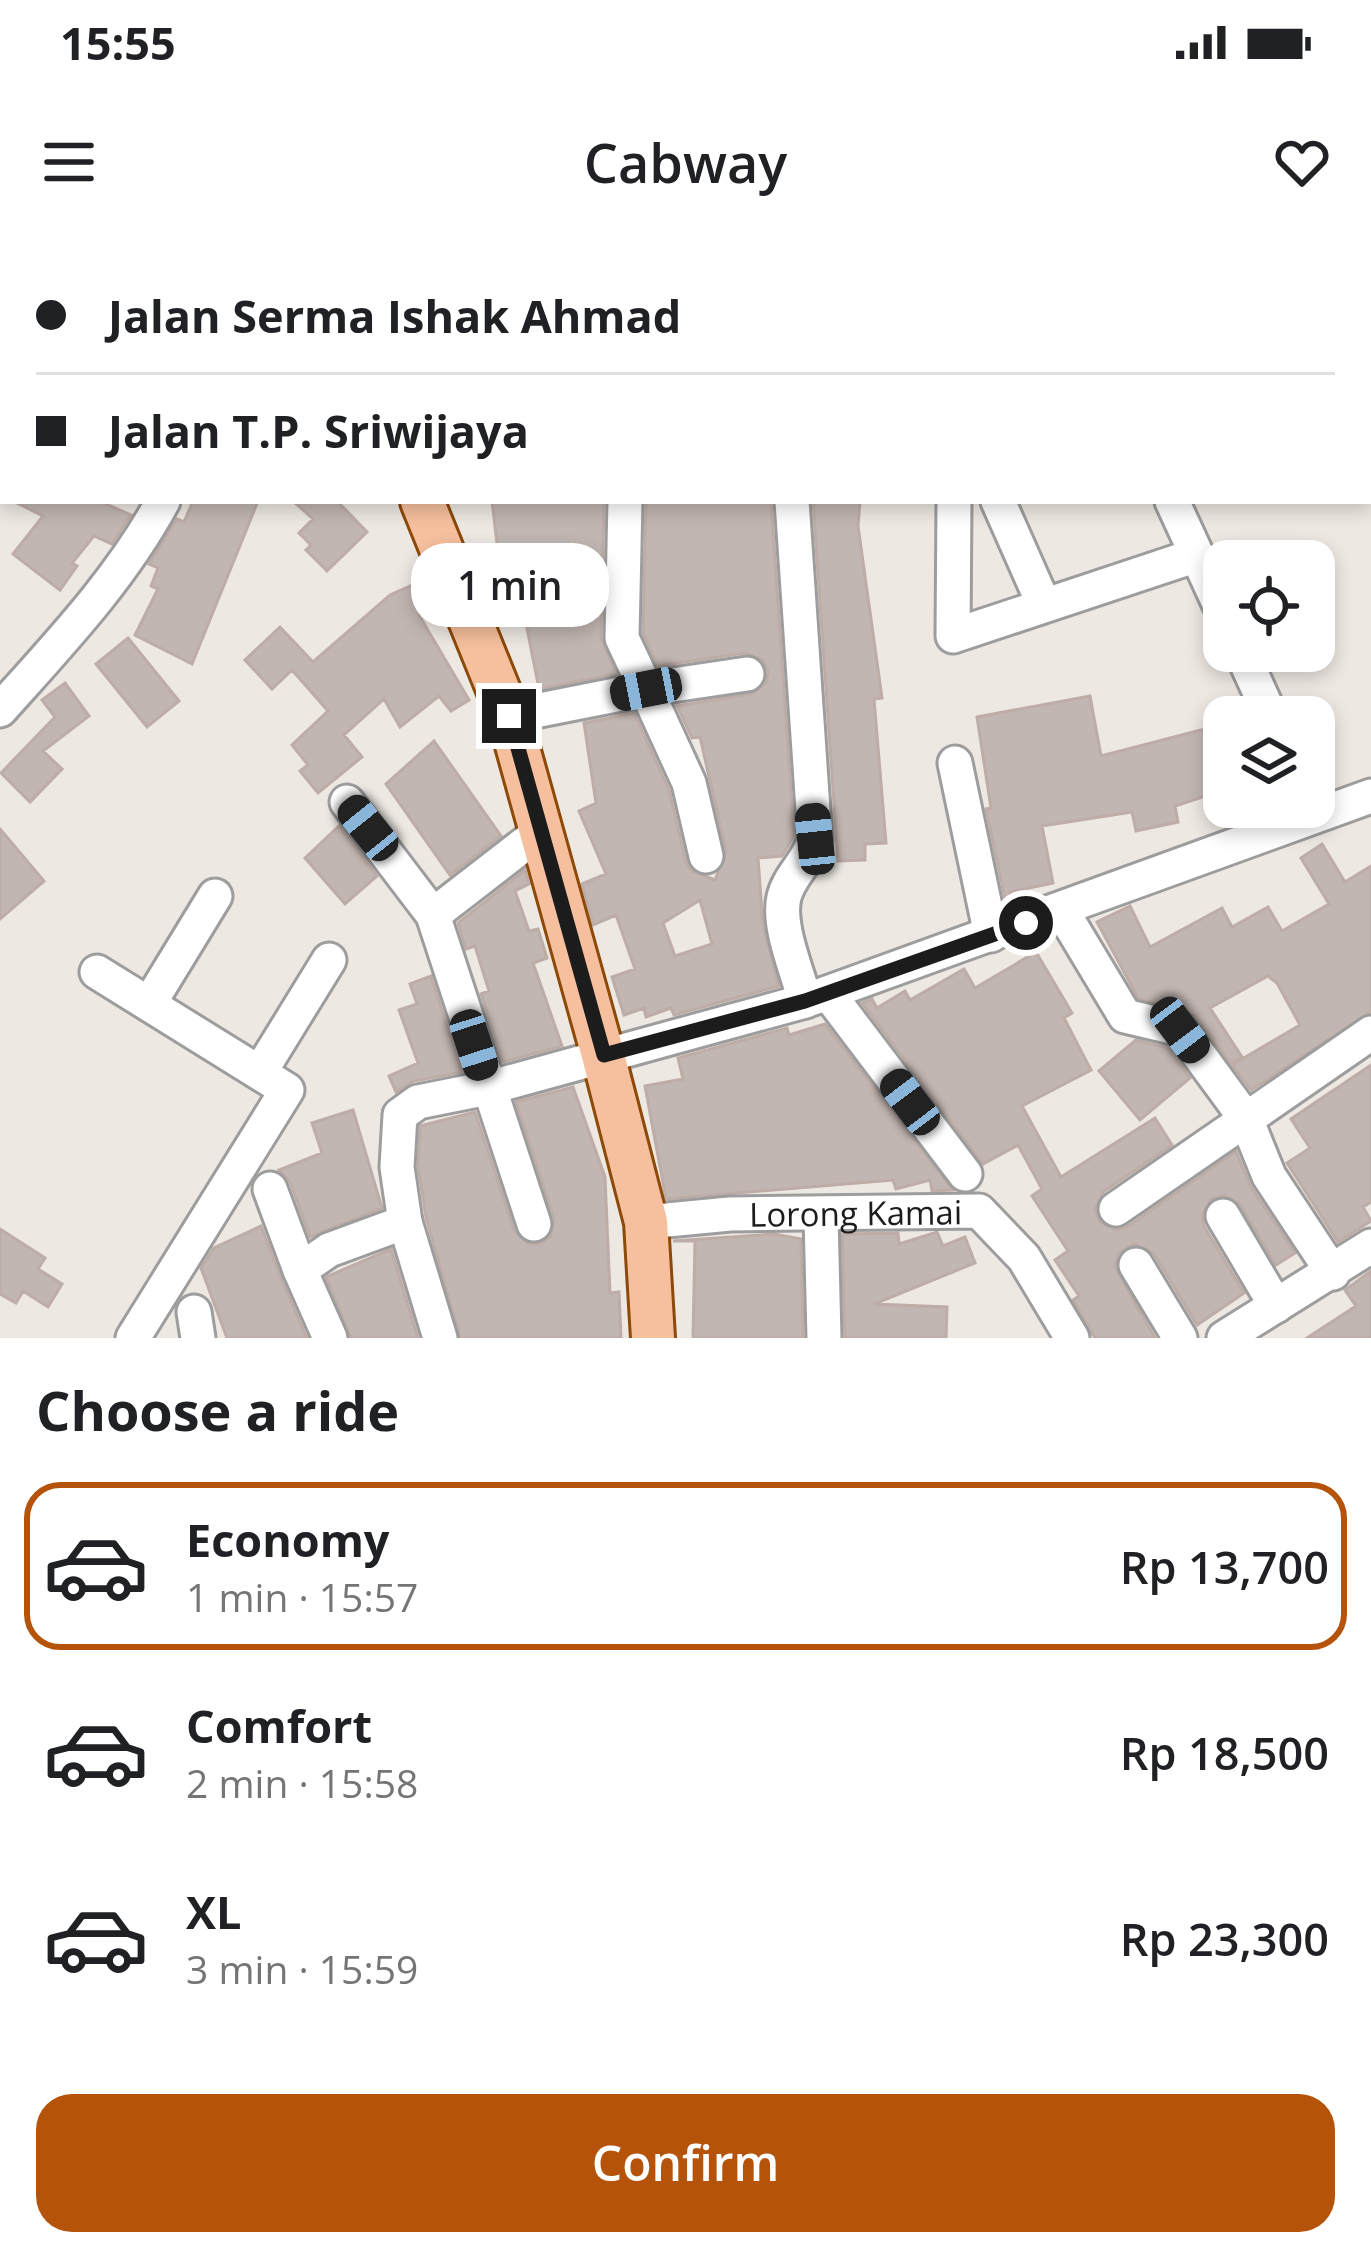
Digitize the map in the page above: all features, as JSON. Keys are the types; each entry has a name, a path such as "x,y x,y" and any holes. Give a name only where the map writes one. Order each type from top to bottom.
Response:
{"main road":[{"path":"423,504 509,716 604,1055 646,1222 653,1338"}],"street":[{"path":"0,710 82,619 143,538 161,504"},
{"path":"625,504 622,638 689,783 706,856"},
{"path":"792,504 815,839 809,860 784,895 783,911 817,997 964,1174"},
{"path":"954,504 953,636 1197,555"},
{"path":"999,504 1044,605"},
{"path":"1173,504 1203,568"},
{"path":"509,716 747,674"},
{"path":"956,763 991,935"},
{"path":"1335,806 1371,796"},
{"path":"346,802 433,915 534,1224"},
{"path":"440,1338 405,1222 397,1167 400,1115 418,1102 488,1088 817,997 1062,911 1273,828"},
{"path":"433,915 540,832"},
{"path":"149,1004 215,896"},
{"path":"1062,911 1125,1016 1161,1021 1180,1030 1246,1119 1269,1176 1333,1274"},
{"path":"260,1072 329,960"},
{"path":"97,972 287,1090 133,1338"},
{"path":"1116,1209 1371,1033"},
{"path":"269,1189 330,1338"},
{"name":"Lorong Kamai","path":"646,1222 730,1214 979,1210 1024,1258 1072,1338"},
{"path":"821,1216 824,1338"},
{"path":"1223,1216 1276,1306"},
{"path":"300,1270 328,1250 405,1222"},
{"path":"1224,1338 1371,1246"},
{"path":"1136,1265 1180,1338"}],"building":[{"path":"19,504 106,504 131,515 112,544 94,536 72,563 77,566 60,590 13,554 43,516"},
{"path":"192,504 257,504 192,664 135,635 158,589 151,586 158,568 149,564 177,519 184,522"},
{"path":"296,504 340,504 367,532 327,571 306,550 311,545 299,533 313,519"},
{"path":"492,504 604,504 601,638 616,674 539,689 523,608 511,609 509,584 491,586 487,553 498,552"},
{"path":"646,504 771,504 794,836 782,856 758,858 763,925 779,986 674,1015 671,1008 646,1017 644,1008 624,1015 612,977 635,969 616,915 593,925 582,884 606,874 579,811 596,803 584,723 634,713 669,790 686,862 692,871 715,880 726,851 700,737 692,738 677,706 751,694 766,683 768,672 763,660 745,653 658,666 643,634","holes":["700,900 712,944 675,956 663,923"]},
{"path":"813,504 860,504 858,526 882,698 874,699 886,843 865,844 865,860 838,861"},
{"path":"426,579 437,605 419,615 469,700 451,711 439,696 400,727 384,699 344,735 362,757 318,793 300,771 308,765 292,745 328,711 292,670 272,689 245,660 280,627 313,662 390,595"},
{"path":"128,638 179,701 147,727 96,664"},
{"path":"65,683 89,716 43,751 62,769 30,802 1,773 55,717 42,700"},
{"path":"1090,696 1101,756 1203,729 1203,797 1175,806 1178,822 1136,831 1132,812 1042,826 1053,883 1010,892 1011,897 1005,899 986,809 991,808 977,717"},
{"path":"434,741 501,836 450,875 386,784"},
{"path":"339,826 377,876 345,904 305,858"},
{"path":"0,829 44,881 0,919"},
{"path":"1322,844 1345,882 1371,866 1371,1012 1251,1090 1232,1065 1300,1025 1277,983 1268,976 1210,1008 1242,1057 1231,1064 1196,1016 1138,998 1097,922 1130,906 1150,947 1222,908 1232,927 1268,907 1282,931 1329,904 1301,858"},
{"path":"525,870 529,884 515,891 529,931 538,929 547,958 533,963 562,1046 503,1062 481,994 489,991 475,946 466,949 458,923"},
{"path":"1036,952 1072,1013 1064,1018 1091,1070 1022,1106 1061,1177 1155,1118 1172,1145 1103,1192 1095,1210 1100,1222 1117,1230 1127,1227 1236,1151 1251,1187 1295,1253 1276,1265 1240,1204 1224,1195 1211,1199 1202,1215 1204,1226 1244,1293 1197,1325 1154,1254 1134,1244 1118,1254 1115,1267 1155,1338 1095,1338 1073,1300 1079,1296 1055,1260 1068,1251 1032,1196 1042,1189 1018,1145 983,1164 862,1003 872,999 877,1008 905,991 910,1000 964,969 975,988"},
{"path":"431,976 462,1072 414,1081 396,1092 389,1076 418,1063 399,1010 417,1004 410,984"},
{"path":"825,1024 953,1190 932,1191 930,1180 896,1189 893,1180 666,1199 645,1086 683,1079 678,1058 787,1028 789,1035"},
{"path":"1136,1040 1168,1048 1190,1078 1140,1120 1099,1071"},
{"path":"1371,1065 1371,1202 1363,1207 1371,1221 1338,1242 1287,1163 1310,1148 1291,1119"},
{"path":"573,1087 605,1177 610,1293 619,1292 621,1338 460,1338 426,1217 418,1166 420,1126 475,1112 515,1232 529,1244 539,1244 550,1237 554,1219 516,1102"},
{"path":"353,1110 382,1208 310,1237 290,1182 279,1170 322,1153 312,1123"},
{"path":"261,1226 307,1338 227,1338 201,1268 214,1248"},
{"path":"0,1229 45,1258 38,1269 62,1284 48,1307 23,1291 16,1303 0,1294"},
{"path":"937,1232 943,1246 965,1237 975,1263 874,1304 947,1307 946,1338 845,1338 842,1234 898,1233 899,1244"},
{"path":"774,1234 801,1239 803,1338 693,1338 695,1241 673,1241"},
{"path":"391,1249 418,1338 351,1338 326,1277"},
{"path":"1371,1271 1371,1338 1307,1338 1356,1306 1345,1290"}],"route":[{"path":"509,716 604,1055 805,1001 1026,923"}]}
